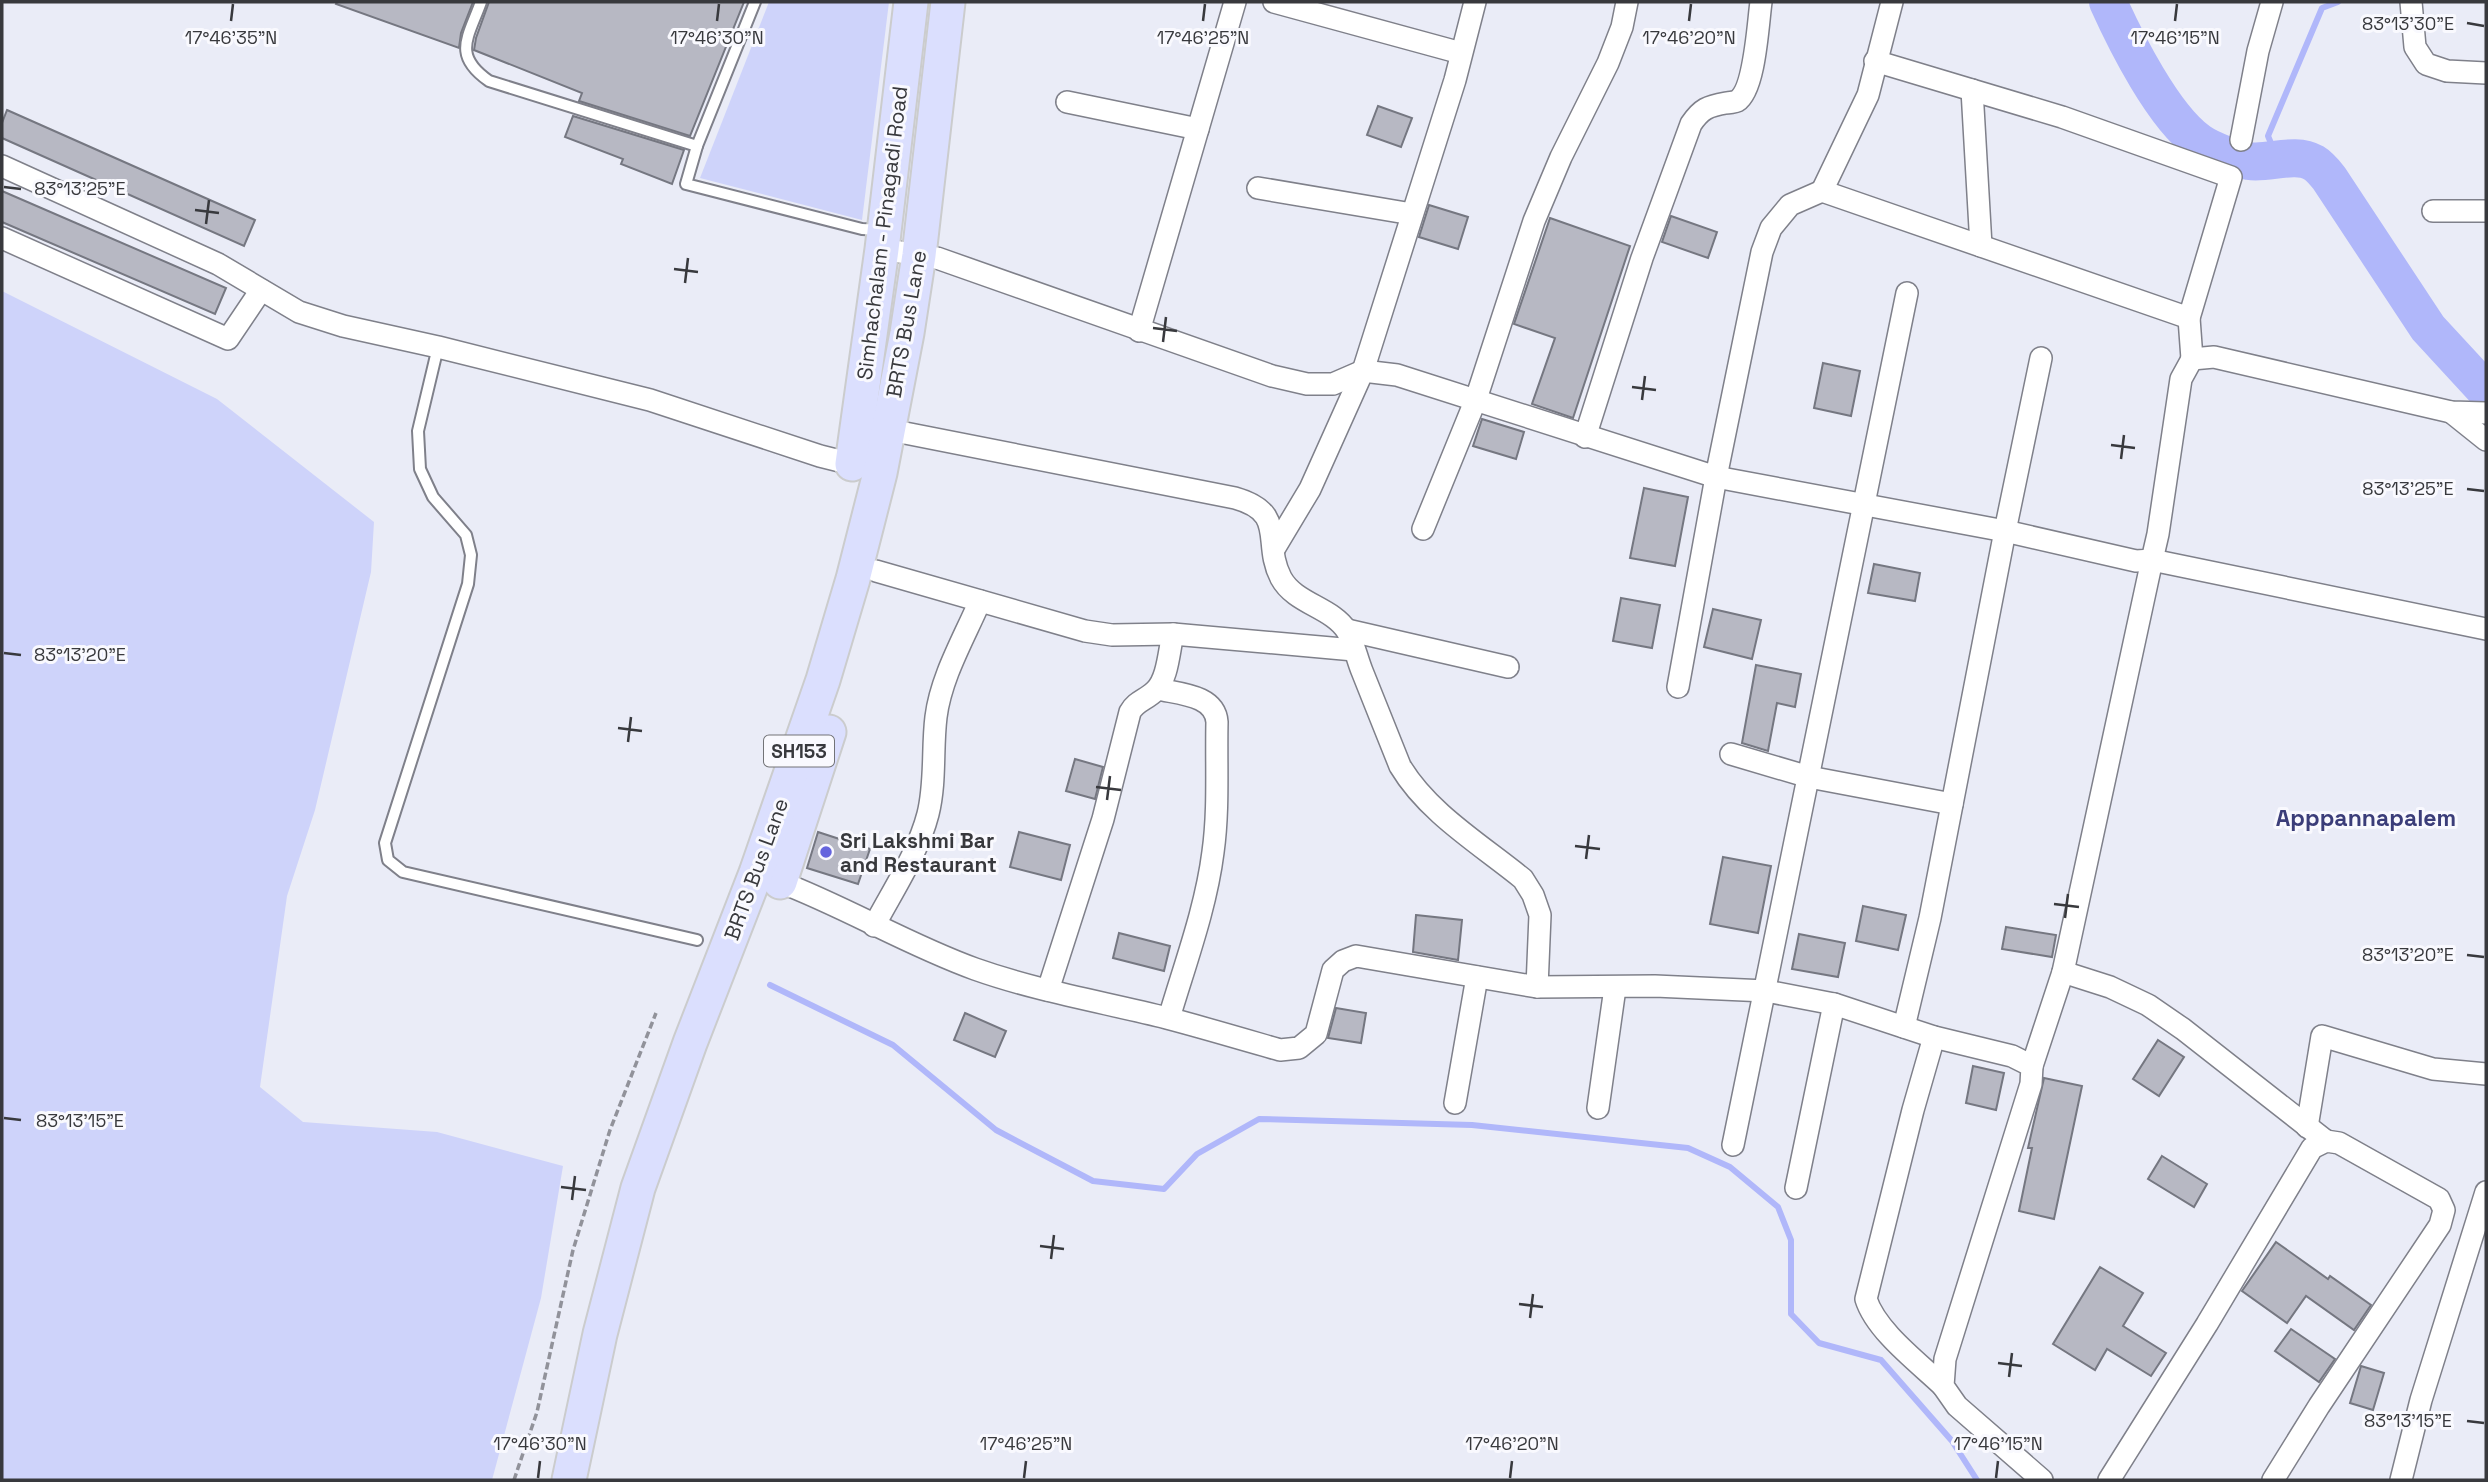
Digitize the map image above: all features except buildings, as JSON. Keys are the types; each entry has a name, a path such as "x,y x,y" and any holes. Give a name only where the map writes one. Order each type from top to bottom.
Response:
{"main road":[{"name":"Simhachalam - Pinagadi Road","path":"852,464 883,240 911,2"},
{"name":"BRTS Bus Lane","path":"569,1480 600,1334 638,1188 756,873 823,681 880,474 928,256 948,2"},
{"path":"780,882 832,723 876,571 905,433 928,256 967,2"}],"street":[{"path":"1139,331 1235,2"},
{"path":"1274,2 1461,53"},
{"path":"1274,549 1310,489 1363,371 1475,2"},
{"path":"1423,529 1476,399 1534,221 1561,157 1608,63 1622,27 1627,2"},
{"path":"1585,437 1642,257 1691,124 1699,111 1710,106 1736,102 1747,87 1761,2"},
{"path":"1678,687 1716,477 1762,253 1771,228 1790,205 1822,191 1868,95 1892,2"},
{"path":"2241,140 2258,51 2273,2"},
{"path":"2411,2 2415,47 2426,64 2447,71 2486,73"},
{"path":"1875,61 2062,117 2231,177 2189,318 2192,359 2181,379 2158,534 2063,972 2032,1066 2031,1084 1945,1359 1943,1386"},
{"path":"1972,90 1981,246"},
{"path":"1067,102 1198,129"},
{"path":"2,166 218,264 299,312 342,326 650,400 852,464"},
{"path":"1258,188 1412,214"},
{"path":"1822,191 2189,318"},
{"path":"2433,211 2486,211"},
{"path":"2,238 228,340 261,290"},
{"path":"883,240 1272,376 1307,384 1333,384 1363,371 1397,375 1716,477 2005,531 2136,561 2152,560 2485,623"},
{"path":"1733,1145 1907,293"},
{"path":"2192,359 2214,357 2451,412 2486,414"},
{"path":"1904,1027 1930,918 2005,531 2042,358"},
{"path":"2451,412 2486,440"},
{"path":"905,433 1250,502 1258,506 1270,527 1282,579 1297,596 1327,614 1350,640 1399,766 1411,785 1427,802 1522,879 1533,895 1540,915 1537,988"},
{"path":"876,571 1085,631 1112,635 1173,634 1350,640 1508,667"},
{"path":"874,926 914,849 928,814 936,715 946,679 980,601"},
{"path":"1048,990 1103,819 1130,712 1138,701 1158,689 1164,675 1173,634"},
{"path":"1158,689 1206,702 1216,713 1217,722 1216,828 1213,853 1208,881 1169,1018"},
{"path":"1731,754 1809,777 1952,804"},
{"path":"780,882 811,894 874,926 974,968 1048,990 1169,1018 1280,1050 1299,1048 1316,1034 1333,970 1343,961 1356,957 1537,988 1655,986 1766,991 1834,1004 1934,1037 2012,1056 2032,1066"},
{"path":"2063,972 2110,987 2148,1005 2183,1028 2326,1141 2339,1143 2440,1199 2444,1210 2440,1225 2273,1480"},
{"path":"1455,1104 1477,977"},
{"path":"1598,1108 1615,988"},
{"path":"1796,1188 1834,1004"},
{"path":"2306,1126 2322,1036 2433,1069 2486,1074"},
{"path":"1934,1037 1866,1299 1870,1311 1882,1327 1943,1386 1957,1406 2038,1479"},
{"path":"2109,1480 2207,1324 2312,1148 2326,1141"},
{"path":"2401,1480 2421,1399 2486,1192"}],"lane":[{"path":"481,2 466,43 466,58 475,71 489,81 697,146"},
{"path":"755,2 697,146 686,184 862,229 883,240"},
{"path":"438,347 418,431 421,469 433,497 466,535 471,555 468,584 385,843 388,860 402,872 697,940"}],"path":[{"path":"514,1480 537,1412 573,1250 610,1130 656,1013"}],"shaded area":[{"path":"769,2 889,2 862,220 700,178"},
{"path":"2,291 217,399 374,522 371,572 315,810 287,896 260,1087 303,1122 437,1132 563,1166 541,1298 492,1480 2,1480"}],"waterway":[{"path":"2108,2 2135,57 2159,97 2185,130 2199,142 2243,160 2299,158 2314,163 2322,170 2428,328 2486,391"},
{"path":"2282,159 2268,136 2322,8 2338,2"},
{"path":"770,985 893,1045 996,1130 1093,1181 1164,1189 1197,1154 1259,1119 1472,1125 1688,1148 1730,1167 1778,1207 1791,1240 1791,1314 1819,1343 1881,1360 1952,1441 1977,1480"}],"place":[{"name":"Sri Lakshmi Bar and Restaurant","path":"826,852"}],"district":[{"name":"Apppannapalem","path":"2366,818"}]}
